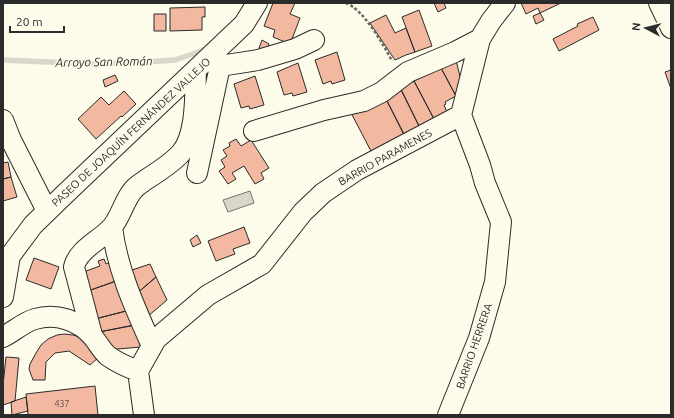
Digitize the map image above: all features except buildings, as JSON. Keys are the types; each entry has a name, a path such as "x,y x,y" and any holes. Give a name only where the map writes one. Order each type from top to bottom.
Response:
{"street":[{"name":"PASEO DE JOAQUÍN FERNÁNDEZ VALLEJO","path":"6,258 33,225 47,211 209,65 244,24 257,3"},
{"path":"461,115 480,39 490,21 505,3"},
{"path":"659,3 671,28"},
{"path":"254,131 324,110 364,101 382,92 408,72 455,52 480,39"},
{"path":"209,65 258,60 295,49 314,40"},
{"path":"197,173 209,65"},
{"path":"92,335 74,267 75,261 112,227 134,188 181,153 191,130 195,105 209,65"},
{"name":"BARRIO PARAMENES","path":"152,346 156,339 208,295 262,264 303,212 323,193 357,170 461,115"},
{"name":"BARRIO HERRERA","path":"448,415 479,338 495,282 501,222 484,183 480,165 461,115"},
{"path":"3,120 11,140 47,211"},
{"path":"112,227 114,247 126,285 152,346 138,371 144,415"},
{"path":"3,297 6,258"},
{"path":"4,331 34,319 50,316 65,318 82,325 92,335 107,355 122,365 138,371"}],"path":[{"path":"346,3 352,5 363,16 389,54 401,78"}],"shaded area":[{"path":"250,191 254,203 228,212 223,200"}],"waterway":[{"name":"Arroyo San Román","path":"3,60 94,64 145,62 175,60 204,50"}]}
